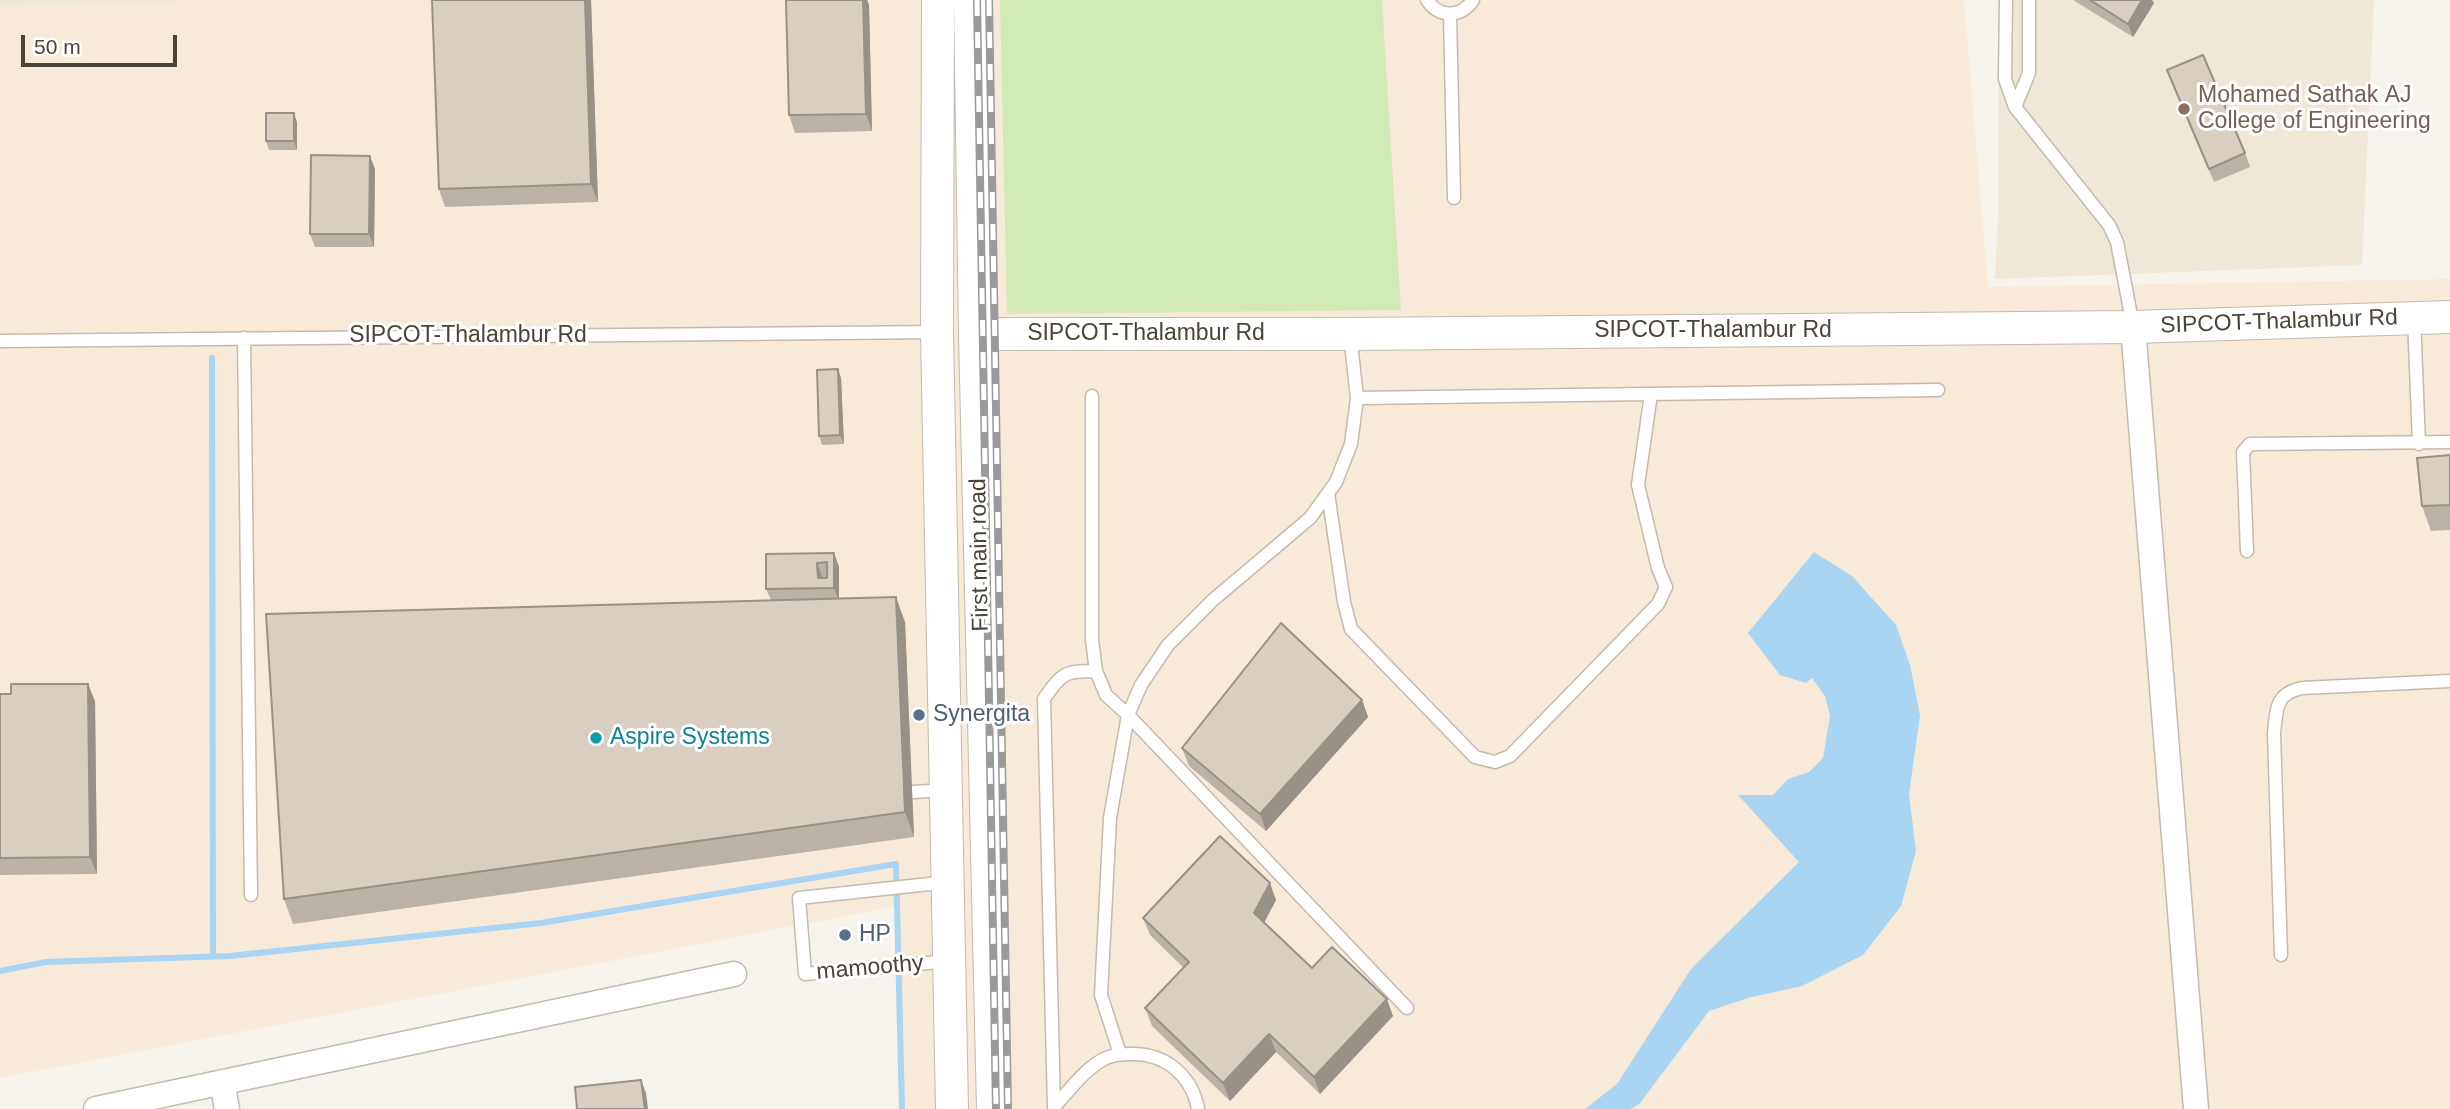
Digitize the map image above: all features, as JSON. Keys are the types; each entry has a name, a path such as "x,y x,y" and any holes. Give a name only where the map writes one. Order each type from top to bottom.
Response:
{"street":[{"path":"938,0 937,332 952,1109"},
{"name":"First main road","path":"971,0 975,334 993,1109"},
{"name":"SIPCOT-Thalambur Rd","path":"975,334 1350,334 2133,327 2450,317"},
{"path":"2133,327 2196,1109"},
{"path":"96,1109 734,974"},
{"path":"222,1082 227,1109"}],"lane":[{"path":"1427,0 1437,11 1450,14 1463,11 1473,0"},
{"path":"2006,0 2005,79 2015,107 2109,225 2120,253 2133,327"},
{"path":"2015,107 2029,73 2029,0"},
{"path":"1450,14 1454,198"},
{"path":"2414,317 2418,444"},
{"path":"2450,317 2450,326"},
{"name":"SIPCOT-Thalambur Rd","path":"0,341 937,332"},
{"path":"1120,1054 1101,995 1110,818 1128,715 1141,685 1168,645 1213,600 1310,518 1336,482 1351,444 1357,398 1350,334"},
{"path":"244,338 251,895"},
{"path":"1357,398 1938,390"},
{"path":"1328,493 1344,602 1351,629 1475,757 1495,762 1510,756 1658,604 1666,587 1658,568 1638,485 1651,394"},
{"path":"1092,396 1092,640 1096,671 1106,695 1407,1008"},
{"path":"2247,551 2243,452 2250,444 2450,442"},
{"path":"1054,1108 1044,699 1057,681 1070,671 1096,671"},
{"path":"2281,955 2274,733 2280,698 2288,691 2302,688 2450,681"},
{"path":"879,794 946,790"},
{"name":"mamoothy","path":"948,882 799,898 805,974 949,961"},
{"path":"1054,1108 1088,1069 1106,1058 1120,1054 1149,1054 1169,1063 1185,1077 1196,1097 1198,1109"}],"shaded area":[{"path":"0,0 1964,0 1988,287 2450,279 2450,1109 899,1109 898,906 0,1078"},
{"path":"0,0 173,0 173,3 0,6"},
{"name":"Mohamed Sathak AJ College of Engineering","path":"1998,0 2374,0 2362,265 1995,279 1998,217"}],"green space":[{"path":"1000,0 1382,0 1401,310 1007,314"}],"water":[{"path":"1814,552 1852,576 1896,625 1910,665 1920,715 1909,794 1916,851 1901,906 1863,955 1802,986 1748,998 1709,1011 1640,1103 1631,1109 1585,1109 1617,1084 1691,969 1799,862 1738,795 1773,795 1788,779 1809,772 1823,758 1830,716 1825,696 1812,678 1806,683 1780,675 1748,633"}],"building":[{"path":"432,0 585,0 591,184 439,189"},
{"path":"786,0 863,0 866,114 789,115"},
{"path":"2090,0 2142,0 2128,24"},
{"path":"2203,55 2245,153 2209,169 2167,70"},
{"path":"266,113 294,113 294,141 266,141"},
{"path":"311,155 370,156 369,234 310,234"},
{"path":"838,369 840,435 819,436 817,370"},
{"path":"2450,455 2450,505 2422,506 2417,458"},
{"path":"834,553 834,588 766,589 766,554","holes":["827,562 827,578 818,578 817,563"]},
{"name":"Aspire Systems","path":"896,597 905,812 284,899 266,614"},
{"path":"1281,623 1362,700 1260,814 1182,748"},
{"path":"11,684 88,684 90,857 0,858 0,694 11,694"},
{"path":"1220,836 1270,883 1254,913 1312,968 1332,947 1387,999 1314,1077 1269,1034 1223,1083 1145,1008 1189,962 1143,918"},
{"path":"641,1080 645,1109 577,1109 575,1087"}],"waterway":[{"path":"212,358 213,956"},
{"path":"994,364 997,614"},
{"path":"0,971 46,962 230,956 541,923 896,864 902,1109"}],"railway":[{"path":"977,0 996,1109"},
{"path":"989,0 1008,1109"}],"place":[{"name":"Mohamed Sathak AJ College of Engineering","path":"2184,109"},
{"name":"Synergita","path":"919,715"},
{"name":"Aspire Systems","path":"596,738"},
{"name":"HP","path":"845,935"}]}
